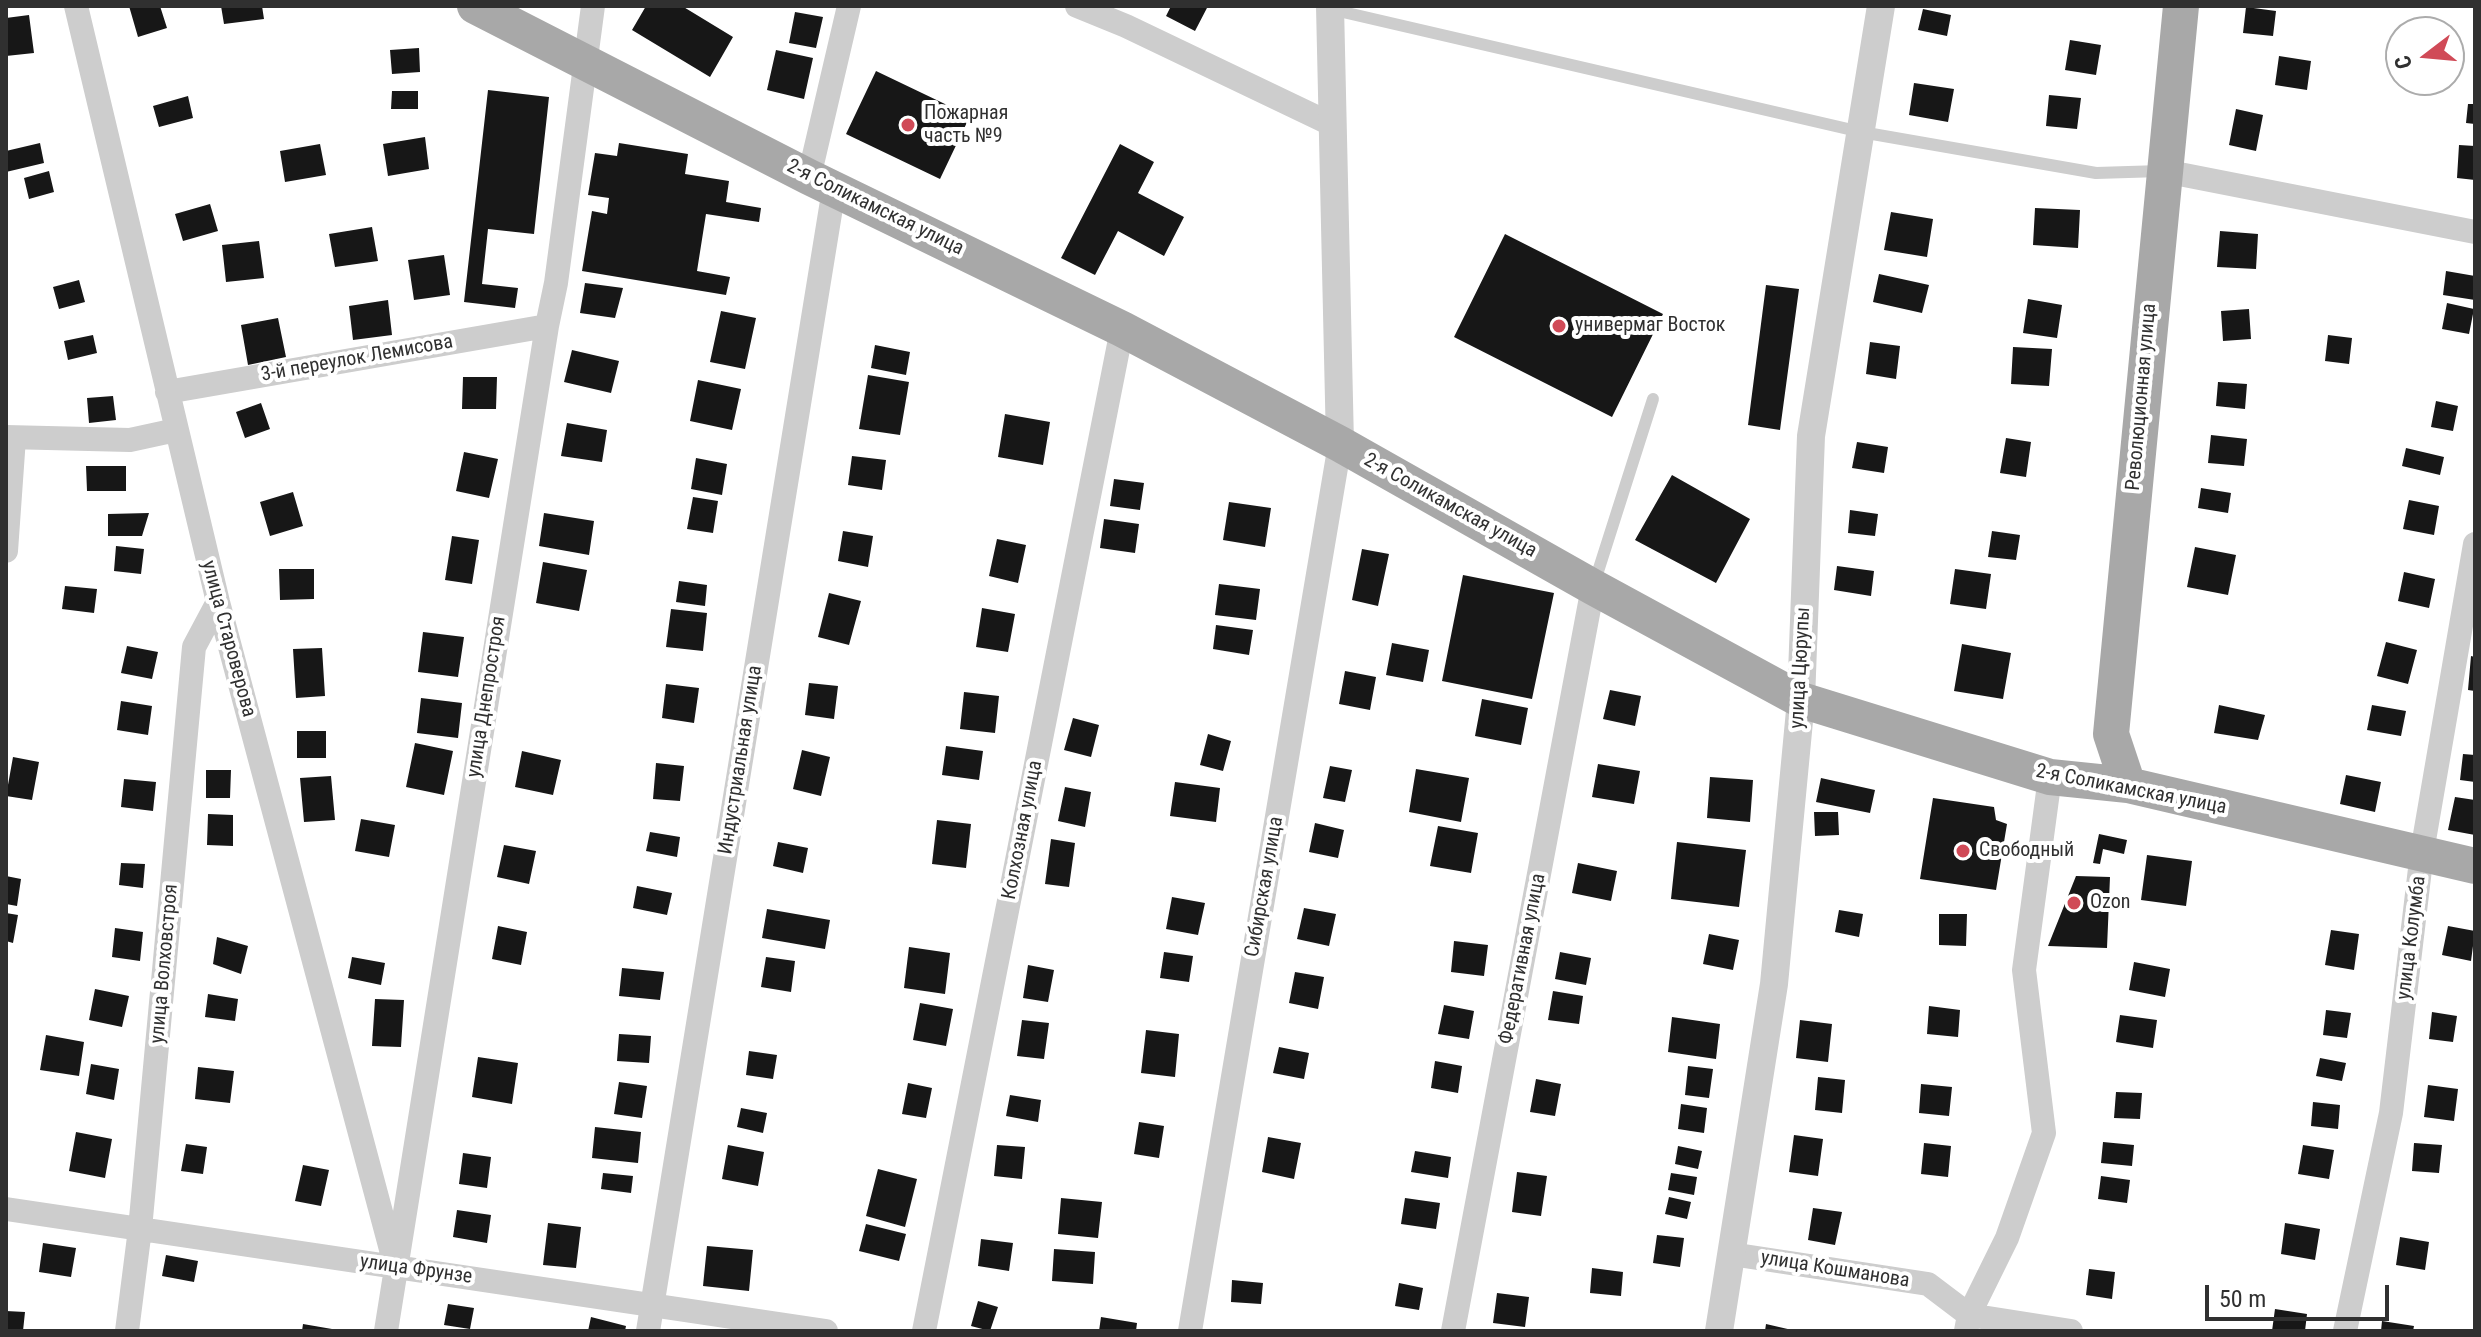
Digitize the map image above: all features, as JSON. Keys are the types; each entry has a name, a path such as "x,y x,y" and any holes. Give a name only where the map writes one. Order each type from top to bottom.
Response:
{"main road":[{"name":"2-я Соликамская улица","path":"475,6 822,183 1122,329 1340,444 1801,700 2050,777 2128,785 2475,866"},
{"name":"Революционная улица","path":"2128,785 2111,734 2181,6"}],"street":[{"name":"улица Староверова","path":"76,6 218,602 396,1267"},
{"name":"улица Днепростроя","path":"386,1331 556,283 593,6"},
{"name":"Индустриальная улица","path":"648,1331 849,6"},
{"path":"1077,6 1128,16 1333,125"},
{"name":"улица Цюрупы","path":"1719,1331 1774,984 1801,700 1811,436 1881,6"},
{"path":"1330,7 1340,444"},
{"path":"2164,171 2475,232"},
{"name":"3-й переулок Лемисова","path":"167,392 547,326"},
{"name":"Колхозная улица","path":"924,1331 1122,329"},
{"path":"6,551 10,438 130,440 176,430"},
{"name":"Сибирская улица","path":"1190,1331 1340,444"},
{"name":"улица Колумба","path":"2345,1331 2391,1113 2422,852 2475,544"},
{"name":"Федеративная улица","path":"1453,1331 1593,587"},
{"name":"улица Волховстроя","path":"127,1331 140,1229 194,647 218,602"},
{"path":"1967,1323 2007,1238 2044,1133 2024,970 2050,777"},
{"name":"улица Фрунзе","path":"6,1209 826,1331"},
{"name":"улица Кошманова","path":"1731,1254 1928,1284 1967,1323 2071,1331"}],"lane":[{"path":"1330,7 1861,132 2096,173 2164,171"},
{"path":"1593,587 1653,399"}],"building":[{"path":"129,6 160,6 167,28 138,37"},
{"path":"221,6 262,6 264,19 224,24"},
{"path":"646,6 682,6 733,37 710,77 632,30"},
{"path":"1171,6 1208,6 1195,31 1166,16"},
{"path":"2246,7 2276,11 2273,36 2243,33"},
{"path":"1923,9 1951,15 1947,36 1918,30"},
{"path":"795,12 823,17 816,48 789,43"},
{"path":"29,15 34,53 6,56 6,18"},
{"path":"2070,40 2101,45 2096,75 2065,70"},
{"path":"419,48 420,72 392,74 390,50"},
{"path":"776,50 813,58 804,99 767,90"},
{"path":"2279,56 2311,61 2307,90 2275,85"},
{"name":"Пожарная часть №9","path":"876,71 970,116 940,179 846,134"},
{"path":"1914,83 1954,89 1948,122 1909,115"},
{"path":"488,90 549,97 534,234 488,229 482,284 518,288 515,308 464,302"},
{"path":"392,91 418,91 418,109 391,109"},
{"path":"2049,95 2081,98 2077,129 2046,126"},
{"path":"188,96 193,118 159,127 153,106"},
{"path":"2468,104 2475,104 2475,124 2466,123"},
{"path":"2236,109 2263,115 2256,151 2229,145"},
{"path":"425,137 429,169 388,176 383,144"},
{"path":"40,143 44,163 6,172 6,151"},
{"path":"619,143 688,154 685,174 729,181 726,202 761,208 759,222 706,214 697,271 730,277 726,295 582,271 592,211 607,214 609,198 588,195 595,153 617,156"},
{"path":"320,144 326,175 285,182 280,151"},
{"path":"1120,144 1154,162 1138,193 1184,217 1164,256 1118,231 1095,275 1061,258"},
{"path":"2459,145 2475,146 2475,180 2457,178"},
{"path":"49,171 54,192 29,199 24,178"},
{"path":"210,204 218,231 183,241 175,214"},
{"path":"2035,208 2080,210 2078,248 2033,245"},
{"path":"1891,212 1933,219 1927,257 1884,250"},
{"path":"372,227 378,261 335,267 329,234"},
{"path":"2220,231 2258,234 2256,269 2217,267"},
{"name":"универмаг Восток","path":"1505,234 1663,314 1612,417 1454,337"},
{"path":"259,241 264,278 226,282 222,245"},
{"path":"444,255 450,295 414,300 408,260"},
{"path":"2446,271 2475,276 2475,300 2443,295"},
{"path":"1879,274 1929,285 1922,313 1873,302"},
{"path":"79,280 85,302 59,309 53,287"},
{"path":"585,283 623,288 615,318 580,313"},
{"path":"1766,285 1799,289 1780,430 1748,425"},
{"path":"2028,299 2062,305 2057,338 2023,333"},
{"path":"388,300 392,335 353,340 349,306"},
{"path":"2447,303 2474,309 2469,334 2442,329"},
{"path":"2249,309 2251,339 2223,341 2221,311"},
{"path":"721,311 756,318 745,369 710,362"},
{"path":"278,318 286,357 248,365 241,325"},
{"path":"93,335 97,353 68,360 64,341"},
{"path":"2328,335 2352,338 2349,364 2325,361"},
{"path":"1870,342 1900,346 1896,379 1866,374"},
{"path":"875,345 910,352 906,375 871,368"},
{"path":"2013,347 2052,349 2049,386 2011,384"},
{"path":"572,350 619,361 611,393 564,382"},
{"path":"868,375 909,382 900,435 859,429"},
{"path":"463,377 497,377 496,409 462,409"},
{"path":"698,380 741,389 732,430 690,421"},
{"path":"2218,382 2247,384 2245,409 2216,406"},
{"path":"113,396 116,420 89,423 87,398"},
{"path":"2436,401 2458,406 2453,431 2431,427"},
{"path":"261,403 270,429 245,438 236,412"},
{"path":"1005,414 1050,422 1043,465 998,457"},
{"path":"567,423 607,430 602,462 561,456"},
{"path":"2211,435 2247,439 2244,466 2208,463"},
{"path":"2006,438 2031,442 2026,477 2000,473"},
{"path":"1857,442 1888,447 1884,473 1852,468"},
{"path":"2406,448 2444,457 2440,475 2402,466"},
{"path":"464,452 498,459 489,498 456,491"},
{"path":"852,456 886,460 882,490 848,485"},
{"path":"696,458 727,464 722,495 691,489"},
{"path":"86,466 126,466 126,491 87,491"},
{"path":"1672,475 1750,519 1716,583 1635,540"},
{"path":"1114,479 1144,483 1140,510 1110,506"},
{"path":"2201,488 2231,493 2228,513 2198,508"},
{"path":"293,492 303,526 270,536 260,502"},
{"path":"693,497 718,501 713,533 687,529"},
{"path":"2409,500 2439,506 2434,535 2403,529"},
{"path":"1229,502 1271,508 1265,547 1223,540"},
{"path":"1850,510 1878,514 1875,536 1848,533"},
{"path":"149,513 142,536 108,536 108,514"},
{"path":"544,513 594,521 589,555 539,546"},
{"path":"1104,519 1139,524 1135,553 1100,548"},
{"path":"843,531 873,536 868,567 838,561"},
{"path":"1992,531 2020,535 2016,560 1988,557"},
{"path":"452,536 479,540 472,584 445,580"},
{"path":"997,539 1026,545 1018,583 989,576"},
{"path":"116,546 144,549 141,574 114,571"},
{"path":"2195,547 2236,555 2228,595 2187,587"},
{"path":"1362,549 1389,554 1378,606 1352,600"},
{"path":"543,562 587,570 579,611 536,603"},
{"path":"1837,566 1874,571 1871,596 1834,590"},
{"path":"279,569 314,569 314,599 280,600"},
{"path":"1955,569 1991,574 1986,609 1950,604"},
{"path":"2404,572 2435,579 2429,608 2398,601"},
{"path":"1463,575 1554,593 1532,699 1442,681"},
{"path":"679,581 707,585 705,606 676,602"},
{"path":"1219,584 1260,589 1256,620 1215,615"},
{"path":"65,586 97,589 94,613 62,609"},
{"path":"829,593 861,601 849,645 818,637"},
{"path":"982,608 1015,614 1008,652 976,647"},
{"path":"671,609 707,613 703,651 666,647"},
{"path":"1216,625 1253,630 1249,655 1213,649"},
{"path":"423,632 464,637 458,677 418,672"},
{"path":"2386,642 2417,650 2408,684 2377,676"},
{"path":"1392,643 1429,650 1423,682 1386,675"},
{"path":"1962,644 2011,653 2003,699 1954,691"},
{"path":"127,646 158,652 152,679 121,673"},
{"path":"322,648 325,696 296,698 293,649"},
{"path":"2471,656 2475,657 2475,691 2468,690"},
{"path":"1345,671 1376,677 1370,710 1339,704"},
{"path":"809,683 838,686 834,719 805,715"},
{"path":"666,684 699,688 694,723 662,718"},
{"path":"1610,690 1641,696 1635,726 1603,719"},
{"path":"964,692 999,696 995,733 960,729"},
{"path":"421,698 462,703 458,738 417,733"},
{"path":"1482,699 1528,708 1521,745 1475,736"},
{"path":"121,701 152,706 148,735 117,730"},
{"path":"2219,705 2265,715 2258,740 2214,733"},
{"path":"2372,705 2406,711 2401,736 2367,730"},
{"path":"1073,718 1099,725 1091,757 1064,750"},
{"path":"297,731 326,731 326,758 297,758"},
{"path":"1208,734 1231,741 1223,771 1200,765"},
{"path":"415,743 453,751 444,795 406,787"},
{"path":"946,746 983,751 979,780 942,775"},
{"path":"802,750 830,757 821,796 793,789"},
{"path":"522,751 561,760 553,795 515,787"},
{"path":"2463,754 2475,755 2475,782 2460,780"},
{"path":"13,757 39,762 32,800 6,796"},
{"path":"656,763 684,766 680,801 653,799"},
{"path":"1598,764 1640,771 1634,804 1592,797"},
{"path":"1330,766 1352,770 1345,802 1323,798"},
{"path":"1416,769 1469,778 1461,822 1409,812"},
{"path":"206,770 231,770 230,798 206,798"},
{"path":"2346,775 2381,782 2375,812 2340,804"},
{"path":"331,776 335,820 304,822 300,778"},
{"path":"1710,777 1753,780 1750,822 1707,818"},
{"path":"1821,778 1875,790 1870,813 1816,802"},
{"path":"124,779 156,782 153,811 121,807"},
{"path":"1175,782 1220,788 1216,822 1170,816"},
{"path":"1065,787 1091,792 1085,827 1058,821"},
{"path":"2455,797 2475,800 2475,835 2448,830"},
{"name":"Свободный","path":"1933,798 1994,807 1996,820 2007,824 1996,890 1920,879"},
{"path":"1814,812 1838,812 1839,835 1815,836"},
{"path":"208,814 233,815 233,846 207,845"},
{"path":"361,819 395,825 389,857 355,851"},
{"path":"937,820 971,824 966,868 932,864"},
{"path":"1315,823 1344,830 1338,858 1309,852"},
{"path":"1438,826 1478,833 1471,873 1430,866"},
{"path":"650,832 680,837 677,857 646,851"},
{"path":"2099,834 2127,840 2124,854 2103,849 2100,864 2093,863"},
{"path":"1051,839 1075,843 1069,887 1045,884"},
{"path":"778,842 808,848 803,873 773,866"},
{"path":"1677,842 1746,850 1739,907 1671,899"},
{"path":"504,845 536,851 529,884 497,877"},
{"path":"2147,855 2192,861 2186,906 2141,900"},
{"path":"121,863 145,864 143,888 119,885"},
{"path":"1578,863 1617,871 1611,901 1572,893"},
{"path":"6,876 21,879 17,906 6,904"},
{"path":"2076,876 2110,877 2107,948 2048,946"},
{"path":"637,886 672,893 667,915 633,908"},
{"path":"1172,897 1205,903 1198,935 1166,929"},
{"path":"1304,908 1336,914 1329,946 1297,939"},
{"path":"767,909 830,920 825,949 762,938"},
{"path":"1839,910 1863,914 1859,937 1835,932"},
{"path":"6,913 18,915 13,943 6,941"},
{"path":"1939,914 1967,914 1966,946 1939,945"},
{"path":"498,926 527,932 521,965 492,959"},
{"path":"2448,926 2475,931 2471,961 2442,955"},
{"path":"115,928 143,932 140,961 112,957"},
{"path":"2331,930 2359,934 2354,970 2325,965"},
{"path":"1709,934 1739,940 1733,970 1703,964"},
{"path":"217,937 248,946 241,974 213,964"},
{"path":"1454,941 1488,945 1484,976 1451,972"},
{"path":"909,947 950,953 945,994 904,988"},
{"path":"1164,952 1193,956 1189,982 1160,978"},
{"path":"1560,952 1591,958 1586,985 1555,979"},
{"path":"352,957 385,963 381,985 348,978"},
{"path":"766,957 795,961 791,992 761,987"},
{"path":"2134,962 2170,969 2165,997 2129,990"},
{"path":"1028,965 1054,970 1048,1002 1023,998"},
{"path":"622,968 664,972 660,1000 619,996"},
{"path":"1295,972 1324,977 1318,1009 1289,1003"},
{"path":"95,989 129,996 122,1027 89,1020"},
{"path":"1553,991 1583,996 1579,1024 1548,1020"},
{"path":"208,994 238,999 235,1021 205,1017"},
{"path":"375,999 404,1000 401,1047 372,1046"},
{"path":"920,1003 953,1009 946,1046 913,1040"},
{"path":"1444,1005 1474,1011 1469,1039 1438,1034"},
{"path":"1929,1006 1960,1010 1958,1037 1927,1034"},
{"path":"2326,1010 2351,1013 2347,1038 2323,1035"},
{"path":"2432,1012 2457,1016 2453,1042 2429,1039"},
{"path":"2120,1015 2157,1020 2153,1048 2116,1042"},
{"path":"1672,1017 1720,1024 1716,1059 1668,1052"},
{"path":"1022,1020 1049,1023 1044,1059 1017,1056"},
{"path":"1800,1020 1832,1024 1828,1062 1796,1058"},
{"path":"1146,1030 1179,1034 1175,1077 1141,1073"},
{"path":"619,1034 651,1036 649,1063 617,1061"},
{"path":"46,1035 84,1042 79,1076 40,1070"},
{"path":"1279,1047 1309,1053 1304,1079 1273,1073"},
{"path":"749,1051 777,1055 773,1079 746,1075"},
{"path":"478,1057 518,1063 512,1104 472,1097"},
{"path":"2320,1058 2346,1063 2342,1081 2316,1076"},
{"path":"1435,1061 1462,1066 1458,1093 1431,1088"},
{"path":"91,1064 119,1069 114,1100 86,1094"},
{"path":"1688,1066 1713,1069 1709,1098 1685,1095"},
{"path":"198,1067 234,1071 230,1103 195,1099"},
{"path":"1818,1077 1845,1080 1842,1113 1815,1110"},
{"path":"1536,1079 1561,1084 1555,1116 1530,1112"},
{"path":"619,1082 647,1086 642,1118 614,1114"},
{"path":"908,1083 932,1088 926,1118 902,1114"},
{"path":"1921,1084 1952,1087 1949,1116 1919,1113"},
{"path":"2428,1085 2458,1089 2454,1121 2424,1117"},
{"path":"2116,1092 2142,1093 2140,1119 2114,1118"},
{"path":"1010,1095 1041,1100 1038,1122 1006,1116"},
{"path":"2313,1102 2340,1105 2338,1129 2311,1126"},
{"path":"1681,1104 1707,1108 1704,1133 1678,1129"},
{"path":"741,1108 767,1113 763,1133 737,1127"},
{"path":"1139,1122 1164,1126 1159,1158 1134,1154"},
{"path":"595,1127 641,1132 638,1163 592,1158"},
{"path":"76,1132 112,1139 105,1178 69,1171"},
{"path":"1794,1135 1823,1139 1818,1176 1789,1172"},
{"path":"1268,1137 1301,1143 1294,1179 1262,1172"},
{"path":"2103,1142 2134,1145 2132,1166 2101,1163"},
{"path":"1924,1143 1951,1146 1948,1177 1921,1174"},
{"path":"2414,1143 2442,1145 2439,1173 2412,1171"},
{"path":"186,1144 207,1147 203,1174 181,1171"},
{"path":"728,1145 764,1152 758,1186 722,1179"},
{"path":"997,1145 1025,1147 1022,1179 994,1176"},
{"path":"2303,1145 2334,1150 2329,1179 2298,1174"},
{"path":"1678,1146 1702,1151 1698,1169 1675,1164"},
{"path":"1415,1151 1451,1157 1448,1178 1411,1172"},
{"path":"463,1153 491,1157 487,1188 459,1184"},
{"path":"303,1165 329,1170 321,1206 295,1201"},
{"path":"878,1169 917,1179 905,1227 866,1216"},
{"path":"1517,1172 1547,1176 1541,1216 1512,1212"},
{"path":"603,1173 633,1176 631,1193 601,1189"},
{"path":"1671,1173 1697,1177 1694,1195 1668,1190"},
{"path":"2101,1176 2130,1180 2127,1203 2098,1199"},
{"path":"1669,1197 1691,1202 1687,1219 1665,1214"},
{"path":"1061,1198 1102,1202 1098,1238 1058,1234"},
{"path":"1405,1198 1440,1203 1436,1229 1401,1224"},
{"path":"1813,1208 1842,1212 1835,1245 1808,1240"},
{"path":"457,1210 491,1215 487,1243 453,1237"},
{"path":"548,1223 581,1227 576,1268 543,1265"},
{"path":"2285,1223 2320,1229 2315,1260 2281,1254"},
{"path":"866,1224 906,1234 899,1261 859,1251"},
{"path":"1657,1235 1684,1238 1680,1267 1653,1263"},
{"path":"2400,1237 2429,1242 2425,1270 2396,1265"},
{"path":"981,1239 1013,1243 1009,1271 978,1266"},
{"path":"43,1243 76,1248 71,1277 39,1272"},
{"path":"707,1246 753,1250 749,1291 703,1286"},
{"path":"1054,1249 1095,1252 1093,1284 1052,1281"},
{"path":"166,1255 198,1261 194,1282 162,1276"},
{"path":"1592,1268 1623,1272 1621,1296 1590,1293"},
{"path":"2089,1269 2115,1272 2112,1299 2086,1295"},
{"path":"1232,1280 1263,1283 1261,1304 1231,1302"},
{"path":"1399,1283 1423,1288 1419,1310 1395,1306"},
{"path":"1497,1293 1529,1297 1525,1327 1493,1323"},
{"path":"978,1301 998,1307 990,1331 971,1326"},
{"path":"448,1304 474,1308 470,1329 444,1325"},
{"path":"2275,1309 2307,1314 2305,1331 2272,1331"},
{"path":"6,1311 25,1312 23,1331 6,1331"},
{"path":"591,1317 626,1326 625,1331 588,1331"},
{"path":"1101,1317 1137,1323 1136,1331 1099,1331"},
{"path":"2382,1321 2414,1326 2413,1331 2381,1331"},
{"path":"303,1324 332,1329 302,1331"},
{"path":"1766,1324 1792,1330 1765,1331"}],"place":[{"name":"Пожарная часть №9","path":"908,125"},
{"name":"универмаг Восток","path":"1559,326"},
{"name":"Свободный","path":"1963,851"},
{"name":"Ozon","path":"2074,903"}]}
